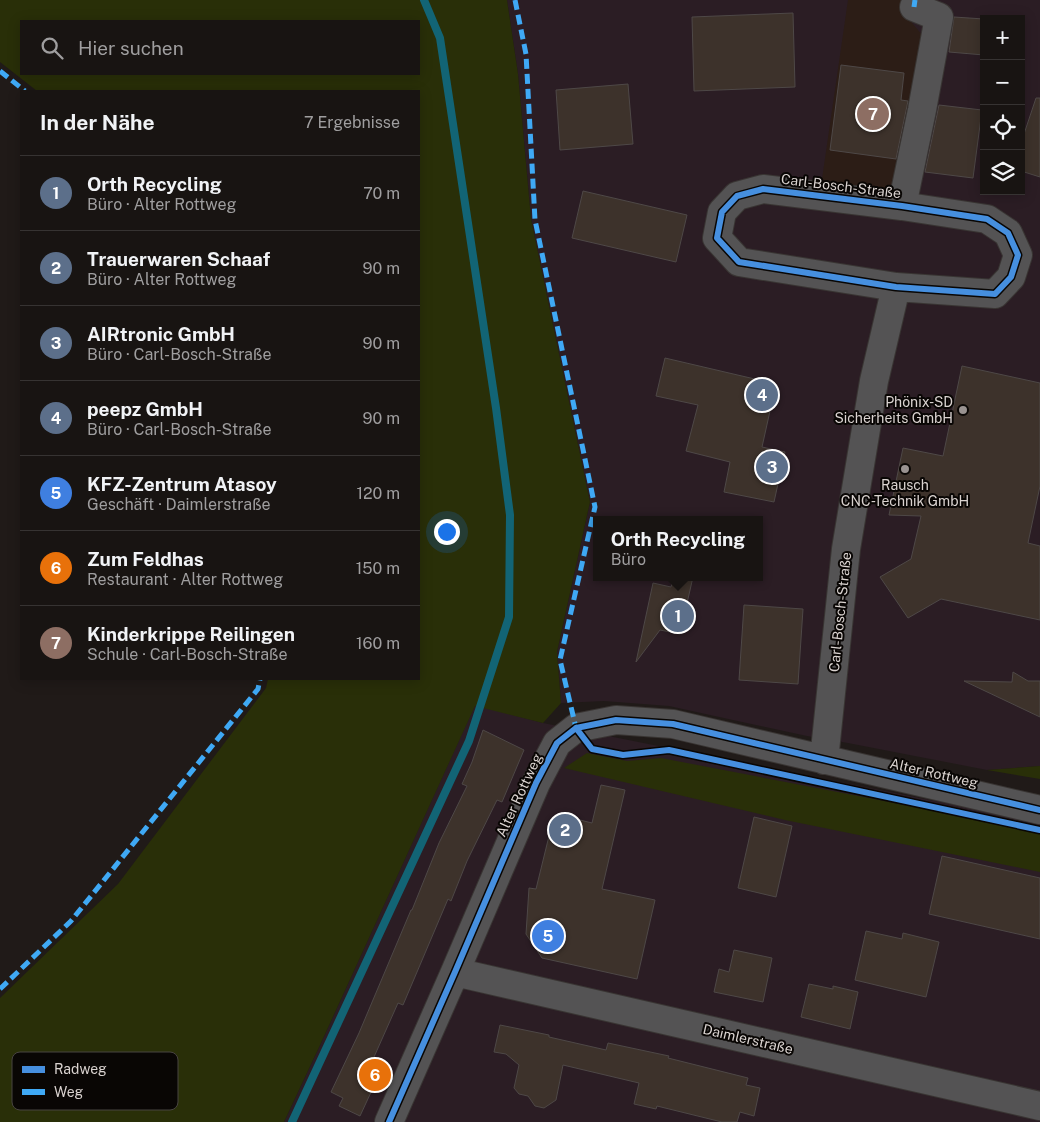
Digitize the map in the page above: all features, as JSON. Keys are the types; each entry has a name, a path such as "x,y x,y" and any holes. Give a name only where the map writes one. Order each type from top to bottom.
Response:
{"street":[{"path":"902,206 922,110 938,17 914,7"},
{"name":"Carl-Bosch-Straße","path":"763,188 902,206 987,219 1008,233 1018,255 1011,277 995,294 896,287 739,262 717,238 722,212 737,196 763,188"},
{"name":"Carl-Bosch-Straße","path":"824,760 846,549 874,381 896,287"},
{"name":"Alter Rottweg","path":"389,1122 536,783 557,743 576,728 616,720 672,724 1040,810"},
{"name":"Daimlerstraße","path":"455,972 1040,1106"}],"shaded area":[{"path":"507,0 1040,0 1040,766 987,770 807,736 669,706 604,701 561,703 557,652 590,502 531,219 518,74"},
{"path":"848,0 909,0 908,18 928,42 900,196 821,186"},
{"path":"475,705 543,723 1040,822 1040,1122 284,1122"}],"green space":[{"path":"0,0 507,0 518,74 531,219 590,502 557,652 561,703 543,723 475,706 284,1122 0,1122 0,998 118,884 266,688 268,680 420,680 420,90 36,90 0,62"},
{"path":"587,753 627,761 661,758 1040,833 1040,872 785,820 564,768"},
{"path":"1040,766 1040,779 987,770"}],"building":[{"path":"793,13 795,87 694,91 692,17"},
{"path":"954,17 980,19 980,55 949,52"},
{"path":"841,65 904,73 901,100 908,101 896,159 830,150"},
{"path":"628,84 633,144 560,150 556,90"},
{"path":"1036,98 1040,98 1040,177 1025,172 1025,131"},
{"path":"939,105 980,110 980,125 973,178 925,172"},
{"path":"583,191 687,215 676,262 572,238"},
{"path":"665,358 776,384 762,447 785,452 774,502 724,492 730,462 686,451 698,405 656,396"},
{"path":"962,366 1040,383 1040,486 1028,543 1040,546 1040,620 941,599 908,618 880,577 911,559 921,516 889,515 903,448 943,456"},
{"path":"673,581 692,581 680,634 660,630 636,662 653,583 671,587"},
{"path":"744,605 803,609 798,684 739,680"},
{"path":"1013,672 1028,681 1040,681 1040,717 964,681 1012,682"},
{"path":"483,730 524,750 502,802 497,800 467,861 451,901 448,899 403,1005 398,1003 374,1057 385,1062 360,1116 339,1106 343,1098 331,1092 359,1033 439,843 467,786 462,784"},
{"path":"601,785 625,790 602,889 655,900 637,979 542,958 526,934 529,888 536,889 549,836 555,838 560,815 592,823"},
{"path":"754,817 792,826 776,897 738,888"},
{"path":"942,856 1040,878 1040,939 929,914"},
{"path":"866,931 902,939 903,933 939,942 926,997 855,980"},
{"path":"734,950 772,958 763,1002 714,992 719,969 729,972"},
{"path":"809,984 833,989 833,986 858,992 850,1029 801,1017"},
{"path":"500,1025 549,1035 549,1037 606,1050 608,1043 669,1056 668,1058 748,1078 746,1085 760,1088 754,1116 740,1112 737,1122 722,1122 657,1106 656,1109 634,1104 639,1083 563,1065 556,1100 544,1108 535,1106 528,1096 519,1094 514,1088 519,1065 506,1054 494,1052"}],"waterway":[{"path":"292,1122 469,741 509,617 510,515 496,408 440,38 424,0"}],"marked path":[{"path":"515,0 526,54 535,220 595,507 560,660 578,732"},
{"path":"914,7 915,0"},
{"path":"0,71 24,90"},
{"path":"0,989 71,921 258,689 260,680"}],"cycle path":[{"path":"763,189 902,206 987,219 1008,233 1018,255 1011,277 995,294 896,287 739,262 717,238 722,212 737,196 763,189"},
{"path":"389,1122 536,783 557,743 576,728 616,720 673,724 1040,810"},
{"path":"576,728 592,749 623,755 669,750 1040,830"}],"place":[{"name":"Kinderkrippe Reilingen","path":"873,114"},
{"name":"peepz GmbH","path":"762,395"},
{"name":"Phönix-SD Sicherheits GmbH","path":"963,410"},
{"name":"AIRtronic GmbH","path":"772,467"},
{"name":"Rausch CNC-Technik GmbH","path":"905,469"},
{"name":"Orth Recycling","path":"678,616"},
{"name":"Trauerwaren Schaaf","path":"565,830"},
{"name":"KFZ-Zentrum Atasoy","path":"548,936"},
{"name":"Zum Feldhas","path":"375,1075"}]}
